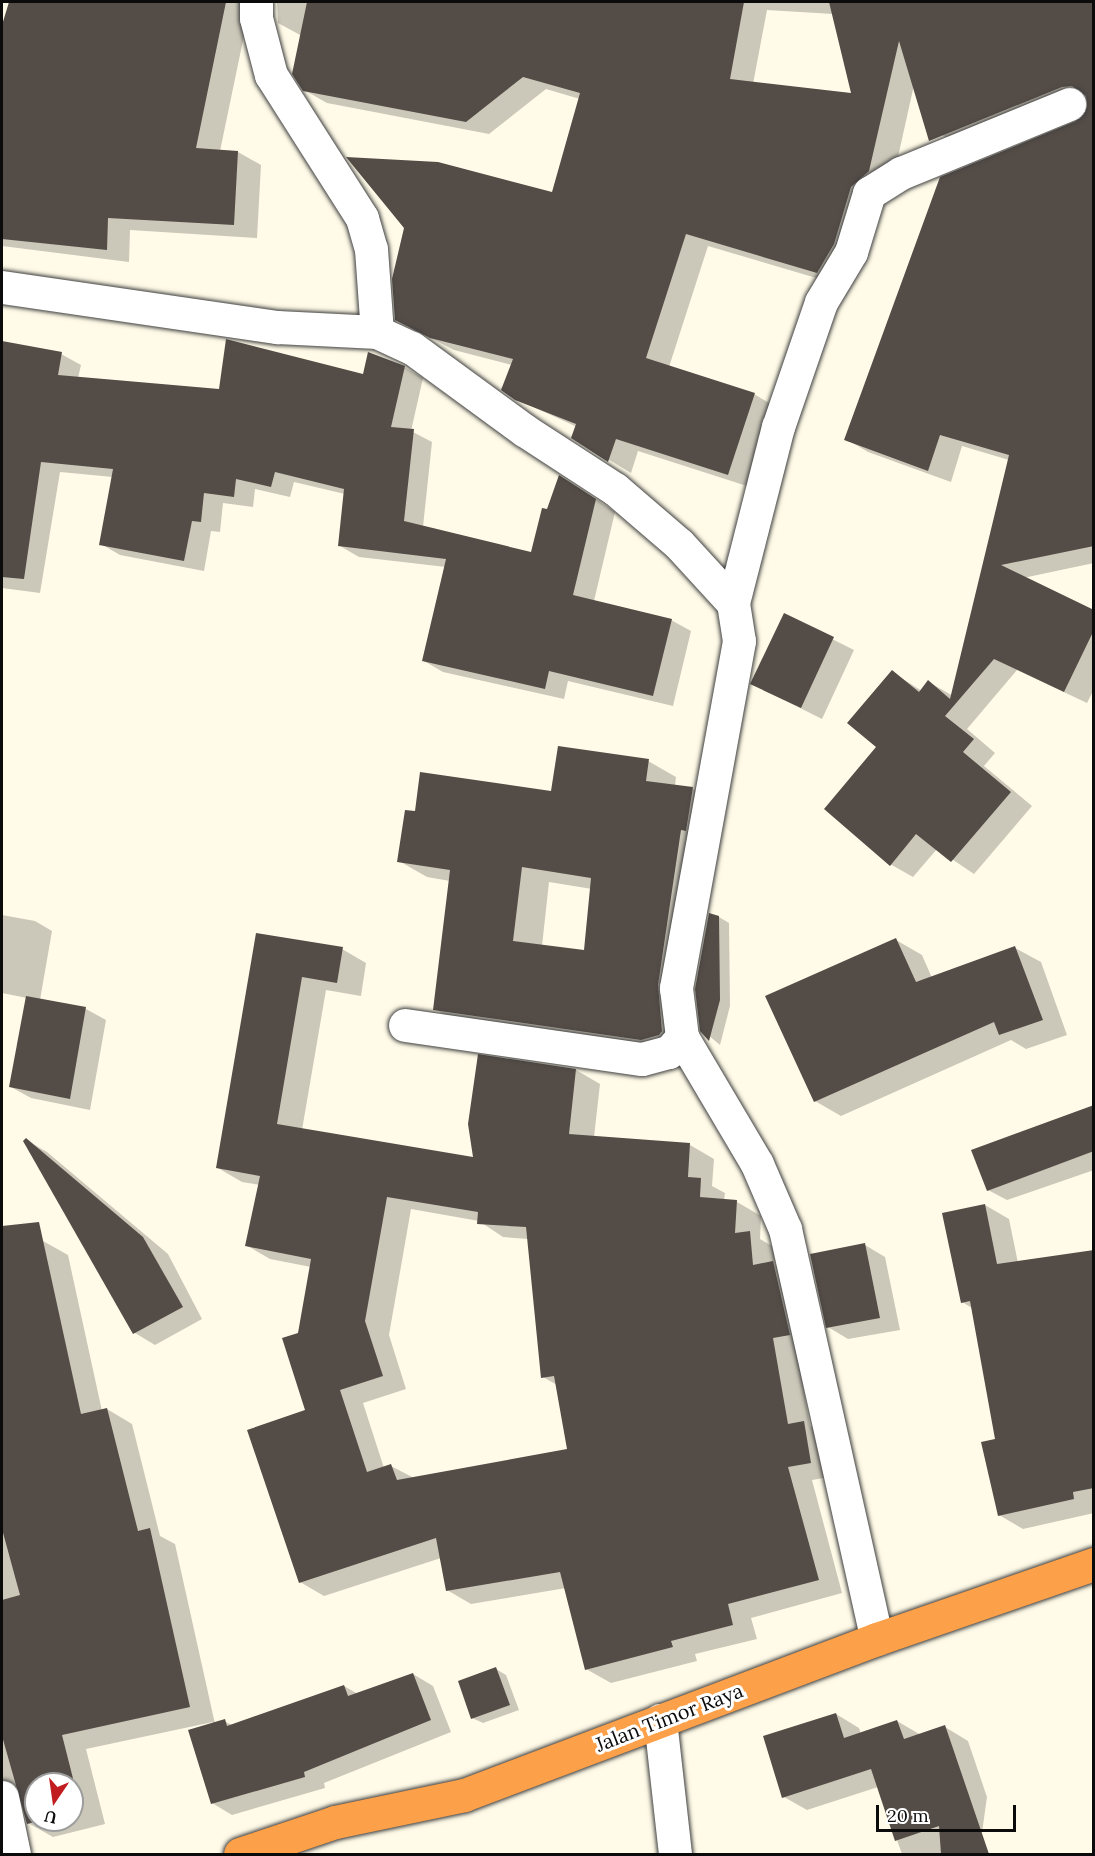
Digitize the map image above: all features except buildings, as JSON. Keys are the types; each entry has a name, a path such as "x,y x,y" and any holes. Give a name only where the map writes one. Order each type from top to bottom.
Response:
{"highway":[{"name":"Jalan Timor Raya","path":"240,1854 335,1822 464,1795 877,1639 1094,1564"}],"street":[{"path":"256,2 256,18 272,75 362,218 371,249 377,332"},
{"path":"877,1639 784,1229 757,1164 682,1037 676,988 740,641 733,603 778,427 821,302 851,252 869,193 901,173 1069,104"},
{"path":"2,287 277,327 377,332 412,348 524,430 615,489 679,544 733,603"},
{"path":"405,1025 642,1059 669,1052 682,1037"},
{"path":"660,1720 675,1854"},
{"path":"2,1797 14,1854"}]}
